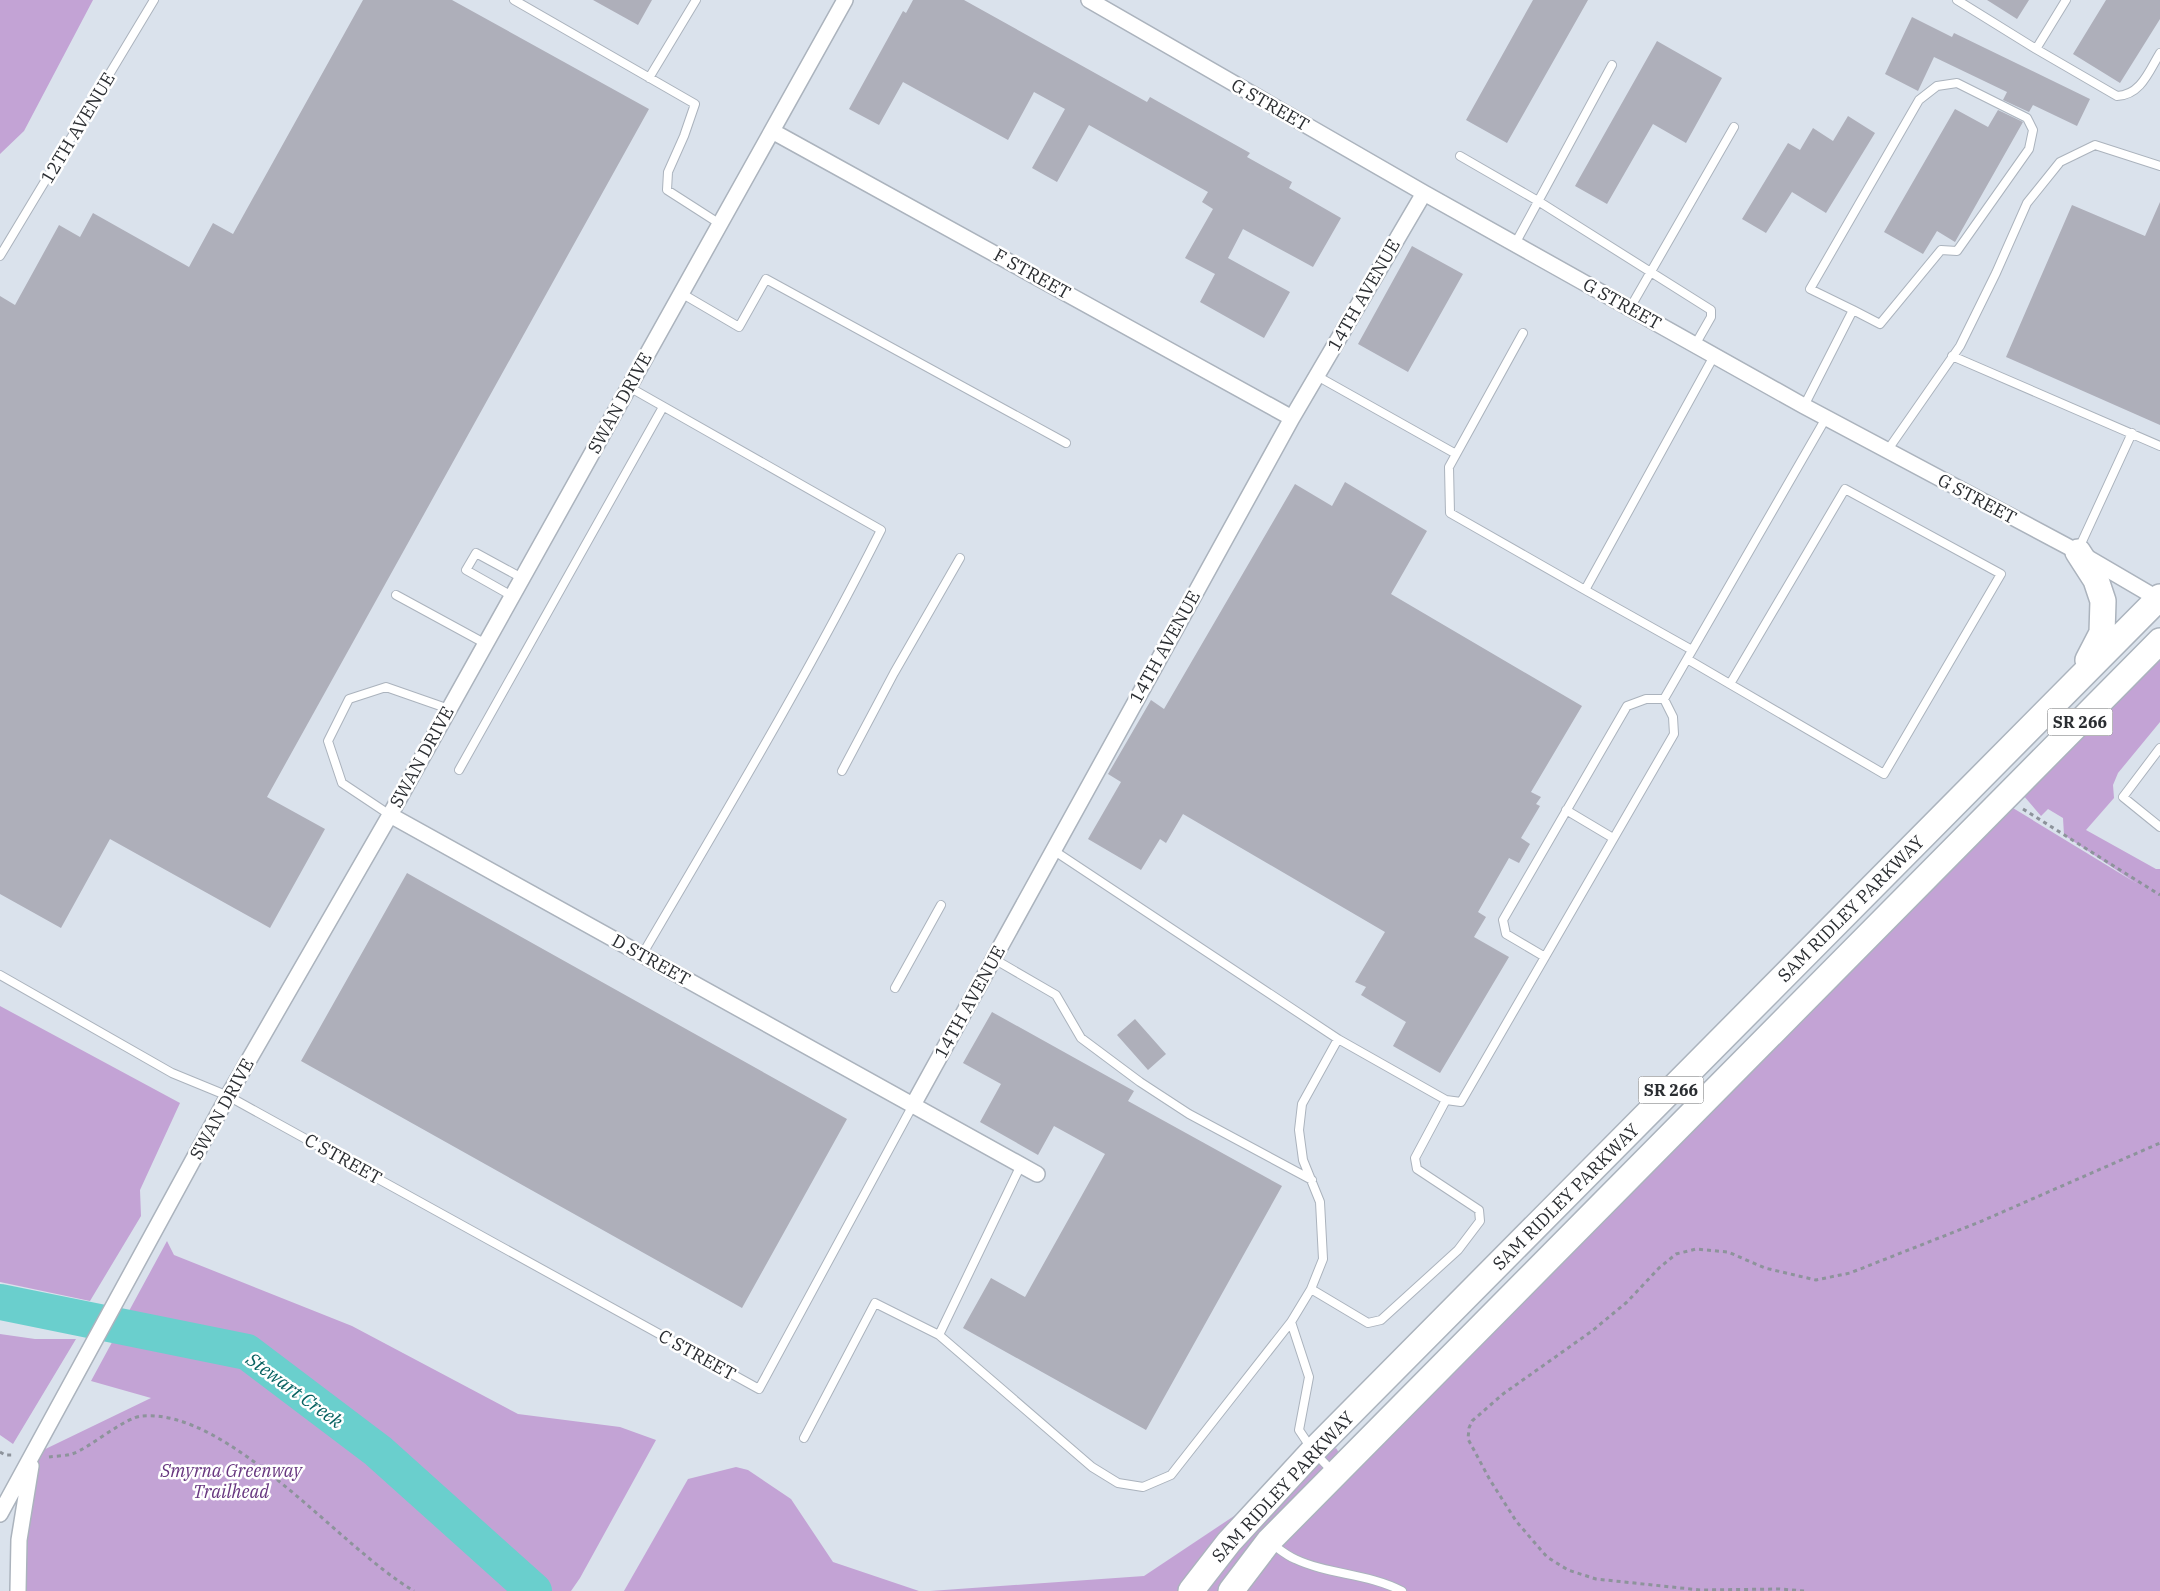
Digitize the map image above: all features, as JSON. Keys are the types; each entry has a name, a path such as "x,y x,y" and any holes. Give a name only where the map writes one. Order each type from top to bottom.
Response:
{"main road":[{"path":"2078,552 2096,580 2103,601 2102,633 2078,679"},
{"name":"SAM RIDLEY PARKWAY","path":"1191,1591 1230,1542 1313,1452 2159,599"},
{"name":"SAM RIDLEY PARKWAY","path":"1232,1591 1269,1542 1335,1474 2160,641"}],"street":[{"name":"SWAN DRIVE","path":"0,1514 228,1096 390,815 845,0"},
{"name":"G STREET","path":"1089,0 1424,193 1714,356 2078,552 2159,599"},
{"name":"F STREET","path":"772,131 1292,418"},
{"name":"14TH AVENUE","path":"913,1105 1292,418 1424,193"},
{"name":"D STREET","path":"390,815 913,1105"},
{"path":"913,1105 1037,1174"},
{"path":"18,1591 19,1540 32,1455"}],"lane":[{"name":"12TH AVENUE","path":"1,256 154,0"},
{"path":"514,0 695,104 684,136 668,172 667,190 720,224"},
{"path":"649,78 696,0"},
{"path":"1957,0 2036,49 2118,96 2127,96 2138,89 2160,53"},
{"path":"2036,49 2066,0"},
{"path":"1515,244 1612,65"},
{"path":"1957,83 2027,118 2033,130 2029,149 1958,251 1941,250 1880,324 1853,310 1810,289 1919,100 1938,86 1957,83"},
{"path":"1630,308 1734,127"},
{"path":"1887,450 1960,346 2027,204 2060,162 2095,144 2160,166"},
{"path":"1460,156 1538,201 1711,310 1711,317 1695,345"},
{"path":"681,293 739,327 766,279 1066,443"},
{"path":"1804,406 1853,310"},
{"path":"1522,333 1449,467 1450,512 1692,650"},
{"path":"1585,590 1714,356"},
{"path":"1952,356 2160,446"},
{"path":"1317,376 1456,454"},
{"path":"629,387 881,530 848,596 760,753 642,955"},
{"path":"460,770 663,406"},
{"path":"1664,699 1826,418"},
{"path":"2078,552 2132,434"},
{"path":"1687,659 1884,774 2001,574 1845,489 1730,684"},
{"path":"512,596 466,570 476,553 522,578"},
{"path":"842,771 894,673 960,558"},
{"path":"396,595 486,644"},
{"path":"390,815 342,783 328,741 349,699 386,687 448,710"},
{"path":"1545,956 1506,934 1503,920 1627,706 1646,699 1664,699"},
{"path":"1054,850 1338,1039 1446,1100 1461,1102 1674,734 1673,717 1664,699"},
{"path":"2160,748 2123,797 2160,827"},
{"path":"1566,810 1613,838"},
{"path":"895,988 940,905"},
{"path":"994,958 1056,994 1081,1038 1140,1082 1189,1114 1312,1180"},
{"path":"0,975 172,1073 228,1096"},
{"path":"804,1438 875,1303 939,1335 1092,1467 1118,1483 1143,1487 1171,1476 1291,1322 1310,1289 1323,1260 1320,1202 1303,1160 1299,1130 1302,1104 1338,1039"},
{"name":"C STREET","path":"228,1096 759,1389 913,1105"},
{"path":"1310,1289 1368,1323 1381,1320 1458,1250 1480,1221 1479,1210 1417,1170 1415,1158 1446,1100"},
{"path":"939,1335 1021,1166"},
{"path":"1291,1322 1308,1377 1299,1430 1313,1452 1335,1474"},
{"path":"1269,1542 1294,1559 1324,1569 1385,1582 1402,1591"}],"path":[{"path":"2005,797 2160,895"},
{"path":"1804,1591 1780,1589 1700,1590 1596,1579 1568,1570 1547,1557 1516,1521 1490,1480 1468,1439 1468,1428 1476,1417 1503,1394 1592,1331 1627,1302 1658,1268 1676,1254 1696,1249 1728,1252 1765,1268 1816,1280 1850,1273 1982,1221 2160,1142"},
{"path":"72,1454 138,1416 165,1417 202,1430 252,1460 355,1547 402,1584 414,1591"}],"green space":[{"path":"0,0 93,0 24,131 0,154"},
{"path":"2160,659 2160,722 2118,773 2113,785 2114,798 2086,830 2156,869 2160,869 2160,1591 930,1591 1144,1576 1336,1448 1353,1475 1451,1373 1690,1134 2008,805 2136,883 2064,835 2063,818 2048,809 2041,816 2023,795"},
{"path":"0,1006 180,1103 140,1190 141,1216 90,1301 0,1282"},
{"name":"Smyrna Greenway Trailhead","path":"167,1241 174,1255 352,1326 518,1414 620,1427 656,1440 571,1591 21,1591 33,1455 151,1398 91,1381"},
{"path":"0,1334 35,1339 76,1339 13,1444 0,1435"},
{"path":"736,1467 748,1470 791,1499 833,1562 919,1591 624,1591 688,1479"}],"building":[{"path":"363,0 452,0 649,109 267,797 325,829 270,928 110,839 61,928 0,894 0,296 15,305 59,225 80,237 93,213 189,267 213,223 233,234"},
{"path":"593,0 652,0 638,25"},
{"path":"913,0 964,0 1147,102 1150,97 1250,153 1247,157 1292,182 1289,188 1341,218 1313,267 1243,229 1228,258 1290,292 1264,338 1200,302 1215,274 1185,258 1213,209 1202,202 1208,192 1089,125 1057,182 1032,168 1065,109 1034,92 1008,140 903,82 879,125 849,109 903,11 906,13"},
{"path":"1533,0 1588,0 1507,143 1466,120"},
{"path":"1987,0 2029,0 2017,19"},
{"path":"2106,0 2160,0 2160,19 2120,83 2073,54"},
{"path":"1912,17 1952,37 1954,33 2090,99 2077,126 2033,105 2029,112 2003,100 2007,92 1934,57 1918,91 1885,74"},
{"path":"1657,41 1722,78 1686,143 1653,124 1607,204 1575,186"},
{"path":"1955,109 1988,127 1998,110 2023,122 1955,242 1937,231 1923,254 1884,232"},
{"path":"1848,116 1875,133 1826,213 1792,192 1766,233 1742,219 1788,143 1800,150 1813,128 1833,141"},
{"path":"2160,202 2160,425 2006,357 2072,205 2145,236"},
{"path":"1412,246 1463,274 1408,372 1358,344"},
{"path":"1345,482 1427,531 1391,594 1582,706 1531,792 1541,797 1536,804 1540,806 1521,838 1530,844 1519,863 1509,858 1478,912 1486,917 1474,937 1509,957 1440,1073 1393,1046 1406,1022 1361,995 1366,987 1355,982 1385,932 1183,814 1166,843 1160,839 1141,870 1088,839 1121,782 1108,774 1151,700 1164,709 1295,484 1332,506"},
{"path":"407,873 847,1119 742,1308 301,1061"},
{"path":"992,1012 1134,1091 1128,1101 1282,1186 1146,1430 963,1328 991,1278 1025,1297 1105,1154 1054,1126 1038,1155 980,1122 1001,1084 963,1063"},
{"path":"1135,1019 1166,1054 1148,1070 1117,1035"}],"waterway":[{"name":"Stewart Creek","path":"0,1302 247,1352 378,1451 534,1591"}]}
